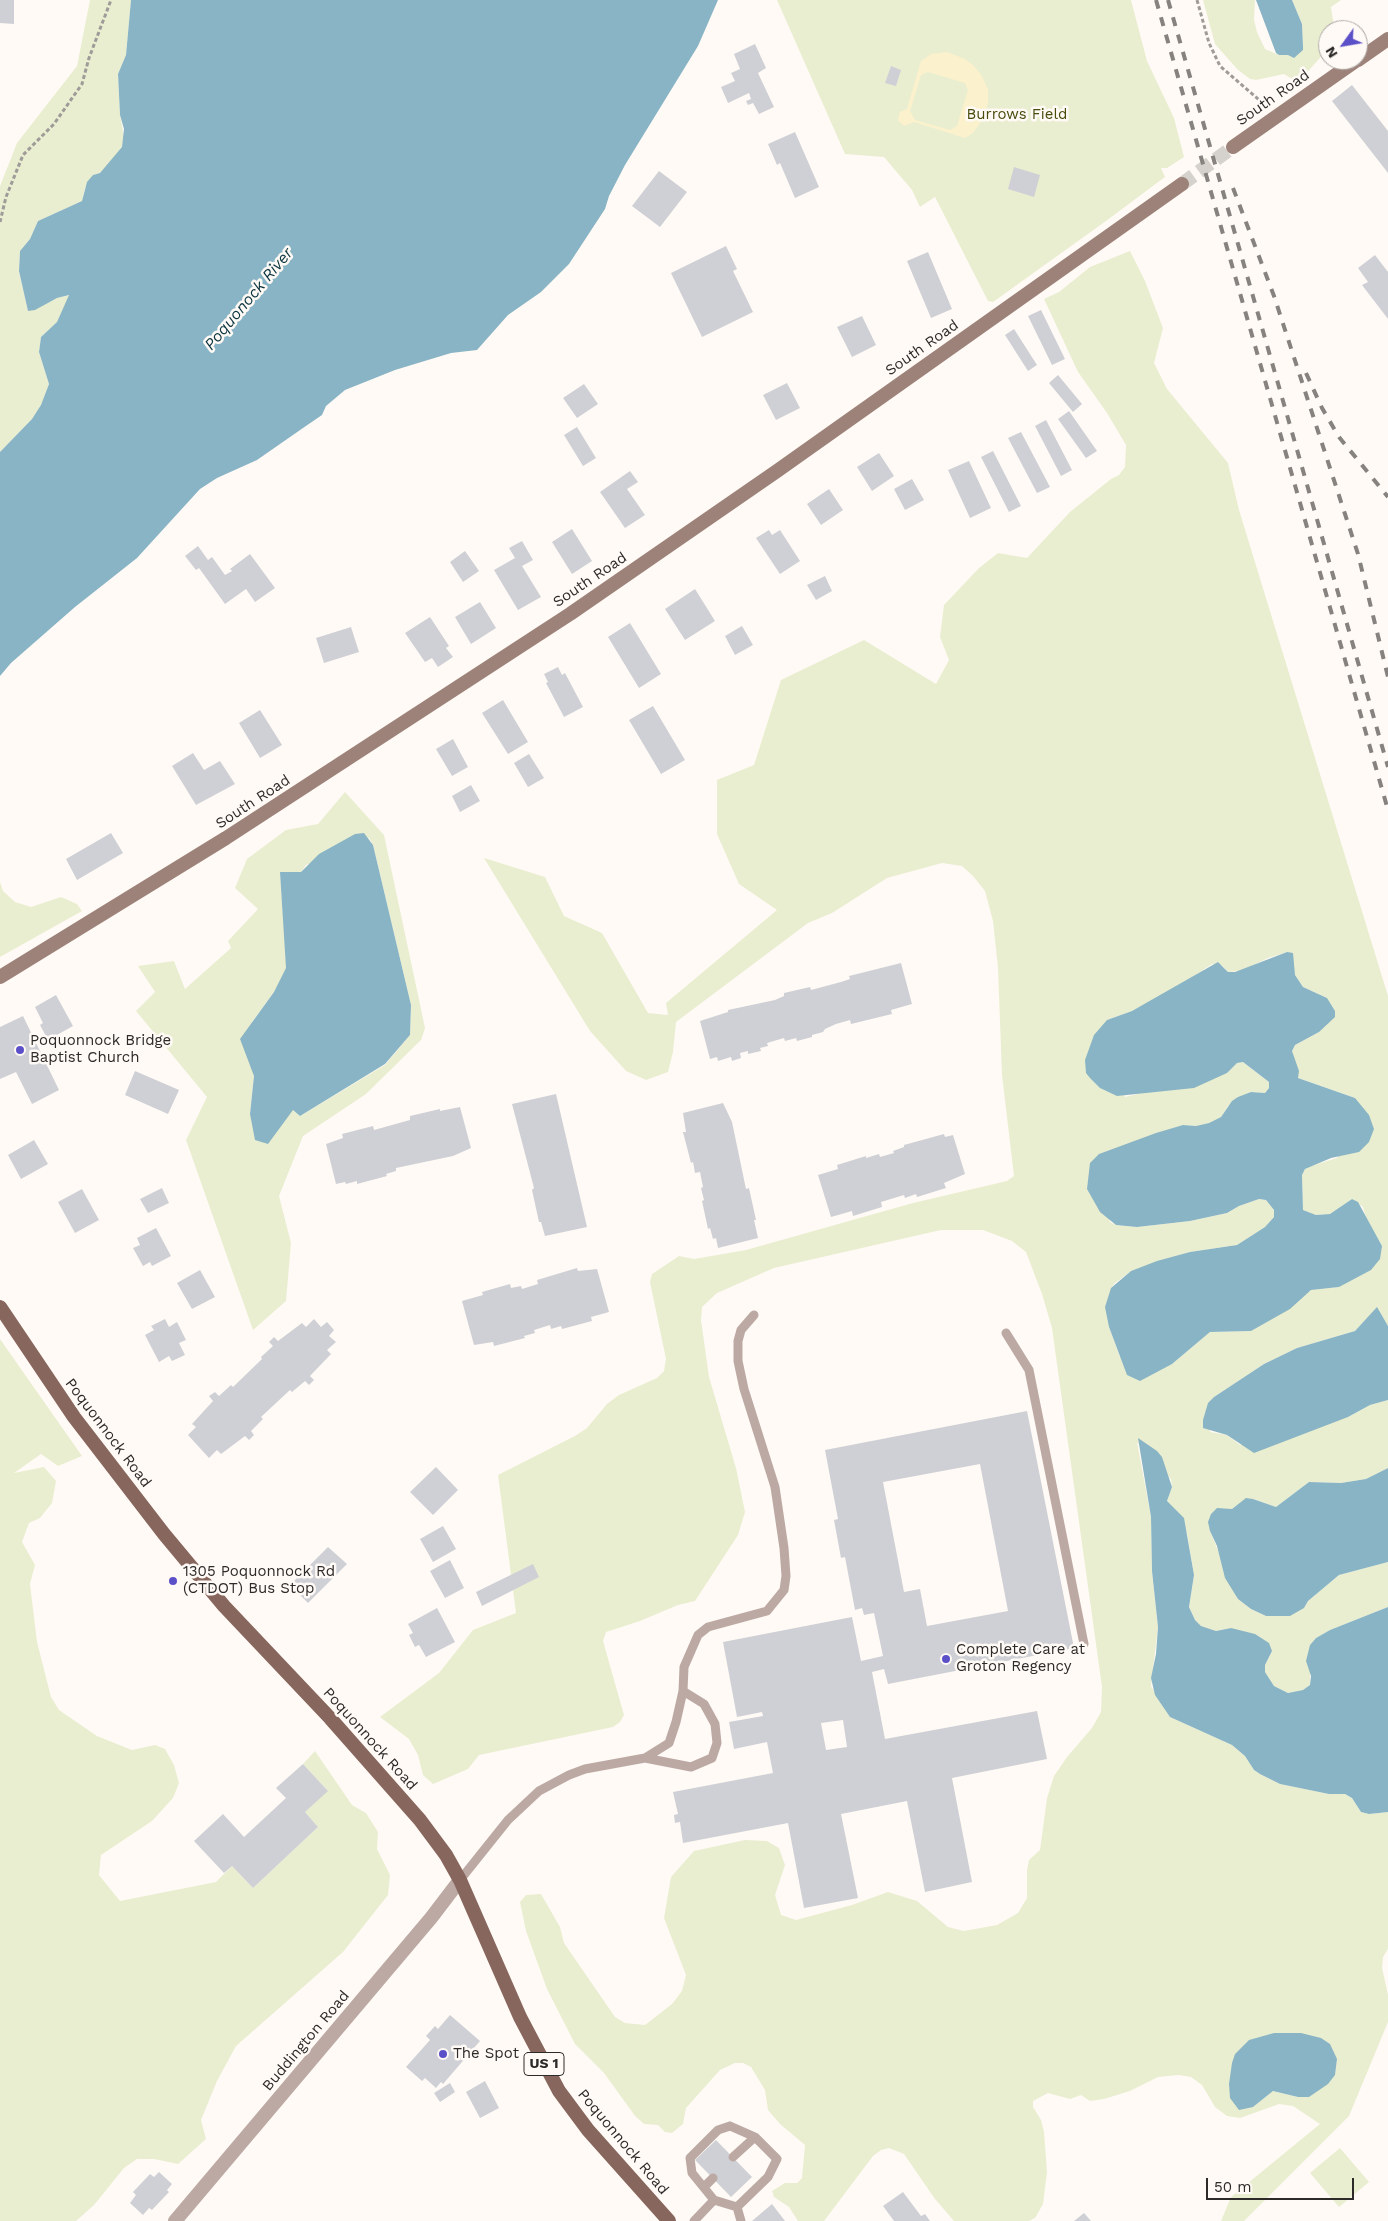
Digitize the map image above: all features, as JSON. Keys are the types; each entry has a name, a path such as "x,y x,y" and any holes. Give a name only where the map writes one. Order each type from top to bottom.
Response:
{"main road":[{"name":"South Road","path":"1368,53 1388,39"},
{"name":"South Road","path":"1233,146 1343,70"},
{"name":"South Road","path":"0,977 226,838 570,614 1182,184"},
{"name":"Poquonnock Road","path":"0,1307 74,1417 164,1534 231,1613 395,1789 446,1855 460,1880 520,2017 559,2091 588,2130 669,2221"}],"street":[{"name":"Buddington Road","path":"175,2221 412,1940 460,1880"}],"lane":[{"path":"460,1880 508,1820 539,1791 577,1772 645,1758 669,1743 683,1691 684,1667 698,1635 708,1627 767,1611 784,1590 786,1576 784,1548 776,1487 766,1462 738,1361 738,1341 741,1330 754,1315"},
{"path":"1006,1333 1029,1370 1084,1644"},
{"path":"645,1758 691,1767 712,1758 717,1743 716,1724 704,1704 683,1691"},
{"path":"730,2126 755,2137 777,2159 768,2177 737,2207 714,2200 692,2173 690,2158 718,2130 730,2126"},
{"path":"733,2157 755,2137"},
{"path":"704,2187 712,2178"},
{"path":"694,2221 714,2200"},
{"path":"737,2207 741,2221"}],"path":[{"path":"0,222 6,197 23,155 54,124 82,84 89,58 111,0"},
{"path":"1197,0 1209,43 1220,66 1259,99 1274,117"}],"green space":[{"path":"90,0 131,0 126,55 118,74 120,115 124,137 122,147 114,159 100,173 93,175 85,188 82,201 38,221 30,239 20,251 19,271 28,311 57,298 70,295 57,322 41,337 39,352 49,384 41,406 32,419 0,452 0,186 17,143 77,66"},
{"name":"Burrows Field","path":"777,0 1131,0 1147,61 1174,118 1184,157 1167,168 1161,168 1165,177 1106,221 993,302 988,301 935,197 920,207 912,190 884,157 845,154"},
{"path":"1203,0 1255,0 1254,20 1265,49 1279,55 1288,55 1303,46 1302,24 1292,0 1341,0 1331,7 1333,20 1318,20 1318,60 1303,77 1294,80 1284,74 1256,80 1250,79 1237,69 1215,44"},
{"path":"1130,251 1145,281 1163,328 1154,363 1167,389 1228,463 1239,510 1388,996 1388,1326 1377,1308 1355,1331 1297,1348 1264,1364 1214,1397 1210,1432 1227,1435 1240,1445 1348,1417 1370,1405 1388,1400 1388,1468 1366,1479 1341,1483 1309,1482 1276,1507 1253,1499 1246,1499 1232,1509 1224,1510 1210,1531 1238,1599 1251,1609 1266,1616 1304,1608 1308,1601 1339,1575 1388,1562 1388,1607 1330,1630 1316,1638 1310,1645 1310,1685 1303,1690 1288,1693 1274,1686 1265,1672 1265,1665 1272,1651 1231,1628 1216,1631 1200,1626 1195,1620 1189,1607 1194,1575 1187,1533 1167,1501 1172,1487 1171,1479 1137,1442 1151,1517 1152,1571 1158,1627 1151,1686 1170,1717 1232,1745 1245,1756 1254,1770 1260,1774 1280,1784 1329,1794 1345,1794 1352,1798 1361,1812 1369,1814 1388,1812 1388,1949 1383,1957 1382,1968 1388,1995 1388,2022 1349,2116 1244,2221 1221,2221 1231,2197 1320,2124 1293,2106 1279,2104 1240,2118 1227,2116 1215,2107 1202,2085 1191,2077 1179,2075 1158,2077 1130,2091 1104,2099 1090,2101 1081,2095 1070,2099 1048,2093 1033,2101 1033,2107 1041,2120 1044,2132 1047,2172 1043,2204 1035,2218 1029,2221 954,2221 935,2199 904,2154 889,2148 881,2150 873,2156 824,2221 798,2221 789,2207 774,2197 772,2191 785,2183 797,2183 802,2178 805,2145 780,2124 768,2110 765,2090 751,2067 743,2063 735,2063 720,2070 686,2108 683,2124 672,2133 665,2132 658,2125 644,2124 635,2116 604,2073 575,2044 547,1989 526,1931 520,1902 526,1895 541,1894 560,1927 564,1943 615,2017 625,2023 645,2025 672,2004 682,1991 686,1975 664,1918 671,1877 694,1851 745,1840 767,1841 779,1848 785,1865 775,1895 781,1915 796,1920 852,1905 888,1892 917,1901 948,1927 964,1931 997,1925 1018,1913 1027,1898 1029,1860 1040,1850 1047,1798 1054,1776 1067,1757 1092,1728 1101,1712 1102,1687 1052,1328 1042,1294 1026,1252 1012,1241 983,1230 941,1230 774,1268 717,1293 702,1307 701,1320 709,1377 736,1468 745,1512 738,1535 695,1601 678,1605 640,1621 606,1632 603,1641 624,1715 620,1722 613,1727 479,1755 468,1769 433,1784 423,1775 418,1755 409,1739 380,1717 439,1673 473,1630 516,1613 498,1475 575,1436 587,1428 607,1404 619,1395 657,1378 664,1371 666,1359 650,1282 652,1274 679,1256 694,1259 746,1250 913,1203 1007,1181 1014,1176 1002,1075 998,968 993,921 985,891 962,866 942,863 887,878 832,913 808,923 676,1022 673,1052 668,1072 646,1080 626,1071 590,1031 484,858 545,877 564,916 602,933 648,1013 668,1015 666,1003 777,910 739,884 717,834 717,780 754,765 781,680 864,640 936,684 949,660 940,637 944,605 979,568 998,553 1027,558 1070,512 1111,479 1119,475 1125,467 1126,445 1107,413 1078,372 1044,299 1059,292 1090,267","holes":["1287,952 1295,975 1303,987 1327,998 1319,1032 1295,1045 1292,1051 1298,1078 1355,1098 1337,1158 1311,1166 1305,1169 1302,1175 1303,1210 1316,1215 1331,1214 1352,1199 1363,1207 1367,1221 1382,1246 1339,1287 1311,1290 1251,1331 1210,1332 1172,1364 1120,1357 1109,1327 1111,1288 1115,1283 1131,1271 1190,1252 1237,1245 1265,1227 1274,1217 1274,1210 1266,1200 1259,1199 1239,1206 1227,1213 1190,1221 1137,1227 1116,1225 1110,1222 1099,1154 1183,1125 1196,1126 1209,1123 1221,1117 1228,1106 1251,1092 1265,1093 1269,1088 1269,1082 1243,1062 1237,1063 1227,1073 1125,1097 1107,1020 1132,1011 1181,985 1212,964 1223,966 1228,972 1241,971 1268,958","1274,2033 1337,2059 1335,2075 1309,2097 1298,2097 1273,2091 1253,2107 1270,2035"]},
{"path":"345,792 384,835 425,1028 421,1040 366,1094 303,1136 279,1196 291,1243 286,1301 253,1330 186,1140 207,1097 136,1011 155,992 138,966 174,961 185,989 231,948 228,941 258,909 235,888 247,859 286,830 318,824","holes":["369,838 373,845 411,1005 410,1035 385,1065 300,1116 293,1110 250,1114 254,1076 252,1022 274,992 287,968 280,872 301,872 306,865"]},
{"path":"0,882 3,891 15,902 31,907 61,897 77,904 82,911 0,957"},
{"path":"0,1339 82,1456 58,1466 41,1454 14,1473 44,1467 56,1481 52,1503 40,1518 29,1523 22,1542 35,1565 30,1584 37,1642 51,1697 59,1710 97,1736 132,1750 155,1745 165,1749 174,1765 179,1783 173,1798 152,1821 101,1855 99,1875 120,1901 216,1882 232,1866 253,1888 318,1827 305,1812 327,1790 303,1764 315,1751 352,1805 366,1813 378,1832 377,1849 390,1875 388,1895 343,1952 236,2046 217,2081 201,2120 206,2139 178,2164 154,2159 137,2159 124,2168 94,2205 76,2221 0,2221"},
{"path":"1340,2148 1369,2182 1339,2207 1310,2173"}],"sand":[{"path":"947,52 965,59 982,76 988,90 988,103 983,119 973,133 965,138 914,122 904,126 898,120 900,112 907,109 921,61 931,54","holes":["928,72 965,83 968,90 957,126 950,130 915,120 910,111 921,75"]}],"water":[{"name":"Poquonock River","path":"131,0 718,0 698,46 625,165 609,196 605,209 569,264 541,292 508,315 477,350 451,353 395,370 345,390 326,406 322,415 257,460 217,478 200,489 137,558 75,607 11,663 0,676 0,452 32,419 41,405 49,384 39,352 41,337 57,322 69,295 57,298 35,310 28,311 19,271 20,251 30,239 38,221 82,201 87,182 93,175 100,173 122,147 124,129 120,115 118,74 126,55"},
{"path":"1256,0 1292,0 1302,24 1303,46 1303,50 1294,58 1276,53"},
{"path":"364,833 373,845 411,1005 410,1035 385,1064 300,1116 293,1110 268,1144 255,1140 250,1114 254,1076 240,1039 274,992 286,968 280,872 301,872 319,854 355,834"},
{"path":"1287,952 1293,953 1295,975 1303,987 1327,998 1335,1011 1335,1017 1319,1032 1295,1045 1292,1051 1299,1071 1298,1078 1355,1098 1369,1115 1374,1129 1369,1142 1359,1152 1331,1158 1305,1169 1302,1175 1303,1210 1316,1215 1330,1214 1352,1199 1358,1202 1382,1246 1380,1259 1371,1270 1339,1287 1311,1290 1290,1309 1251,1331 1210,1332 1172,1364 1140,1381 1127,1375 1109,1327 1105,1307 1111,1288 1131,1271 1157,1261 1190,1252 1237,1245 1265,1227 1274,1217 1274,1210 1266,1200 1259,1199 1239,1206 1227,1213 1190,1221 1137,1227 1116,1225 1100,1212 1087,1189 1090,1163 1099,1154 1156,1133 1183,1125 1196,1126 1209,1123 1221,1117 1232,1101 1238,1097 1251,1092 1265,1093 1269,1088 1269,1082 1243,1062 1237,1063 1227,1073 1194,1088 1117,1096 1100,1088 1090,1078 1086,1073 1085,1060 1094,1035 1107,1020 1132,1011 1218,962 1228,972 1235,972"},
{"path":"1377,1307 1388,1326 1388,1400 1370,1405 1348,1417 1254,1453 1227,1435 1203,1428 1203,1420 1208,1403 1214,1397 1264,1364 1297,1348 1355,1331"},
{"path":"1138,1438 1157,1451 1162,1457 1172,1487 1167,1501 1184,1518 1194,1575 1189,1607 1195,1620 1201,1626 1216,1631 1231,1628 1255,1634 1269,1643 1272,1651 1265,1665 1265,1672 1274,1686 1288,1693 1303,1690 1310,1685 1311,1676 1306,1661 1310,1645 1316,1638 1330,1630 1388,1607 1388,1812 1369,1814 1361,1812 1352,1798 1345,1794 1329,1794 1280,1784 1260,1774 1254,1770 1245,1756 1232,1745 1170,1717 1155,1695 1151,1678 1156,1654 1158,1627 1152,1571 1151,1517"},
{"path":"1388,1468 1388,1562 1339,1575 1308,1601 1304,1608 1290,1616 1266,1616 1251,1609 1238,1599 1225,1578 1217,1546 1210,1531 1208,1522 1211,1514 1217,1508 1232,1509 1246,1498 1276,1507 1309,1482 1341,1483 1366,1479"},
{"path":"1274,2033 1301,2033 1321,2038 1330,2044 1337,2059 1335,2075 1328,2084 1309,2097 1298,2097 1273,2091 1253,2107 1239,2110 1230,2098 1229,2084 1235,2054 1249,2040"}],"building":[{"path":"0,0 14,0 14,24 0,23"},
{"path":"755,44 766,68 758,73 774,107 759,114 753,103 748,105 746,101 751,99 749,93 728,103 721,87 735,81 731,73 740,69 734,54"},
{"path":"891,66 901,70 896,86 885,83"},
{"path":"1352,85 1388,131 1388,173 1332,101"},
{"path":"795,132 819,187 795,198 780,163 777,165 768,144"},
{"path":"1014,167 1040,175 1034,197 1008,189"},
{"path":"659,171 687,192 660,227 632,206"},
{"path":"726,246 737,269 733,271 753,312 702,337 671,273"},
{"path":"928,252 952,309 931,318 907,261"},
{"path":"1375,255 1388,272 1388,319 1362,285 1368,282 1358,268"},
{"path":"1041,310 1065,359 1052,365 1028,316"},
{"path":"862,316 876,345 852,357 837,327"},
{"path":"1014,329 1037,365 1028,371 1005,335"},
{"path":"1058,375 1082,404 1073,412 1049,383"},
{"path":"787,383 800,408 776,420 763,395"},
{"path":"584,384 598,404 577,418 563,398"},
{"path":"1069,411 1097,451 1086,458 1058,419"},
{"path":"1046,420 1072,470 1061,476 1035,426"},
{"path":"577,427 596,458 583,466 564,435"},
{"path":"1021,432 1050,487 1037,493 1008,438"},
{"path":"993,451 1021,506 1009,512 981,457"},
{"path":"879,453 894,476 872,491 857,467"},
{"path":"969,461 991,508 970,518 948,470"},
{"path":"630,471 638,482 627,489 645,515 625,528 600,492"},
{"path":"912,479 924,500 905,510 894,489"},
{"path":"829,489 843,510 821,525 807,504"},
{"path":"572,529 592,561 572,574 552,542"},
{"path":"769,530 772,535 780,530 800,561 780,574 756,538"},
{"path":"522,541 533,560 522,566 541,597 518,610 494,570 515,558 509,548"},
{"path":"198,546 208,560 212,557 225,575 250,554 275,588 255,602 246,589 225,604 199,568 196,570 185,556"},
{"path":"465,551 479,571 463,582 450,562"},
{"path":"825,576 832,591 816,600 807,585"},
{"path":"695,589 715,621 685,640 665,609"},
{"path":"480,602 496,628 471,644 455,617"},
{"path":"430,617 449,646 446,648 453,657 438,667 432,658 425,662 405,633"},
{"path":"630,623 661,674 639,688 608,637"},
{"path":"742,626 753,645 735,655 725,636"},
{"path":"351,627 359,652 324,663 316,638"},
{"path":"558,667 562,675 565,673 583,707 564,717 546,683 548,682 544,674"},
{"path":"503,700 528,742 508,754 482,713"},
{"path":"653,706 685,760 661,774 629,720"},
{"path":"260,710 282,745 260,758 239,723"},
{"path":"453,739 468,767 452,776 436,749"},
{"path":"193,753 204,770 220,761 235,784 196,805 172,766"},
{"path":"529,754 544,778 528,787 514,763"},
{"path":"471,785 480,801 460,812 452,796"},
{"path":"111,833 123,853 77,880 66,859"},
{"path":"901,963 912,1004 891,1010 892,1014 851,1024 850,1020 836,1024 825,1029 823,1032 812,1035 812,1037 797,1041 796,1038 785,1041 784,1038 767,1043 768,1046 760,1048 761,1051 748,1054 748,1051 740,1053 741,1058 732,1061 731,1057 718,1061 717,1057 710,1059 700,1021 728,1012 728,1010 775,1000 784,996 784,993 810,987 811,990 850,979 849,976"},
{"path":"56,995 73,1026 48,1040 40,1025 43,1023 35,1007"},
{"name":"Poquonnock Bridge Baptist Church","path":"23,1016 59,1090 32,1104 16,1072 0,1079 0,1027"},
{"path":"135,1071 179,1090 168,1114 125,1095"},
{"path":"556,1094 587,1227 545,1236 541,1222 539,1222 532,1190 534,1188 512,1104"},
{"path":"723,1103 732,1122 746,1189 749,1188 758,1238 718,1248 716,1238 713,1239 710,1228 708,1229 702,1201 704,1200 700,1172 695,1173 693,1162 691,1163 683,1132 686,1132 683,1113"},
{"path":"460,1107 471,1148 453,1156 396,1168 396,1171 386,1174 387,1176 357,1184 357,1181 336,1184 326,1144 343,1138 342,1134 373,1126 374,1130 410,1120 410,1116 440,1109 440,1111"},
{"path":"944,1134 945,1137 953,1135 965,1174 944,1183 946,1188 917,1197 916,1194 905,1198 904,1195 881,1202 882,1207 853,1216 852,1211 831,1217 818,1175 838,1169 837,1165 866,1156 866,1158 879,1154 880,1157 894,1153 893,1151 904,1147 904,1145"},
{"path":"34,1140 48,1164 21,1179 8,1155"},
{"path":"162,1188 169,1203 148,1213 140,1199"},
{"path":"82,1189 99,1220 75,1233 58,1202"},
{"path":"156,1228 171,1256 152,1266 150,1262 143,1266 133,1248 140,1245 137,1238"},
{"path":"577,1268 578,1271 597,1269 609,1312 591,1317 592,1321 562,1329 561,1326 551,1329 550,1325 534,1330 535,1333 524,1336 525,1338 494,1346 493,1342 474,1345 462,1301 483,1295 482,1292 510,1284 511,1288 521,1286 522,1289 538,1284 537,1280"},
{"path":"200,1270 215,1297 192,1309 177,1283"},
{"path":"165,1319 169,1327 177,1322 186,1340 179,1343 185,1355 172,1361 169,1356 159,1362 145,1335 154,1330 151,1326"},
{"path":"314,1319 321,1327 327,1322 334,1330 329,1336 336,1342 327,1350 331,1354 310,1376 314,1380 309,1385 305,1381 292,1392 290,1390 261,1417 263,1419 251,1431 254,1435 249,1440 245,1436 221,1454 217,1450 209,1458 188,1435 196,1427 192,1424 213,1401 209,1396 215,1392 219,1396 231,1385 233,1387 273,1346 269,1342 274,1337 278,1341 302,1323 306,1327"},
{"name":"Complete Care at Groton Regency","path":"1027,1411 1074,1648 888,1684 884,1669 872,1672 885,1739 1037,1711 1047,1759 952,1778 972,1882 925,1892 907,1801 841,1814 858,1898 804,1908 788,1823 683,1843 680,1822 675,1823 674,1815 678,1814 673,1792 773,1773 767,1742 734,1749 729,1722 763,1716 762,1712 737,1717 723,1642 852,1617 861,1661 883,1656 874,1613 864,1615 862,1608 855,1610 845,1557 841,1558 834,1520 838,1519 825,1450","holes":["980,1464 1008,1611 927,1626 920,1589 904,1592 883,1482","843,1720 847,1747 826,1750 821,1723"]},
{"path":"436,1467 458,1490 433,1515 410,1492"},
{"path":"443,1526 456,1549 433,1562 420,1539"},
{"path":"328,1547 347,1564 308,1603 290,1585"},
{"path":"450,1560 464,1588 445,1598 430,1571"},
{"path":"533,1564 539,1577 482,1606 476,1592"},
{"path":"437,1608 455,1642 426,1657 419,1645 415,1647 409,1635 413,1633 408,1624"},
{"path":"303,1764 328,1791 305,1812 318,1827 253,1888 232,1866 224,1873 194,1841 223,1814 244,1837 286,1798 276,1788"},
{"name":"The Spot","path":"450,2015 480,2041 443,2084 441,2082 436,2088 425,2078 422,2081 406,2067 430,2040 426,2036 435,2026 438,2029"},
{"path":"485,2081 499,2108 480,2118 466,2092"},
{"path":"450,2083 455,2092 440,2102 434,2093"},
{"path":"716,2140 752,2177 731,2197 695,2160"},
{"path":"159,2172 172,2184 167,2190 169,2192 152,2210 149,2208 143,2215 130,2203 136,2195 133,2192 150,2174 154,2177"},
{"path":"903,2192 921,2216 925,2214 930,2221 894,2221 883,2206"},
{"path":"772,2204 785,2221 752,2221"},
{"path":"1084,2213 1091,2221 1074,2221"}],"tunnel":[{"path":"1182,184 1233,147"}],"railway":[{"path":"1156,0 1388,810"},
{"path":"1168,0 1388,767"},
{"path":"1233,188 1274,296 1358,554 1388,677"},
{"path":"1306,373 1322,408 1339,437 1388,497"}],"place":[{"name":"Poquonnock Bridge Baptist Church","path":"20,1050"},
{"name":"1305 Poquonnock Rd (CTDOT) Bus Stop","path":"173,1581"},
{"name":"Complete Care at Groton Regency","path":"946,1659"},
{"name":"The Spot","path":"443,2054"}]}
